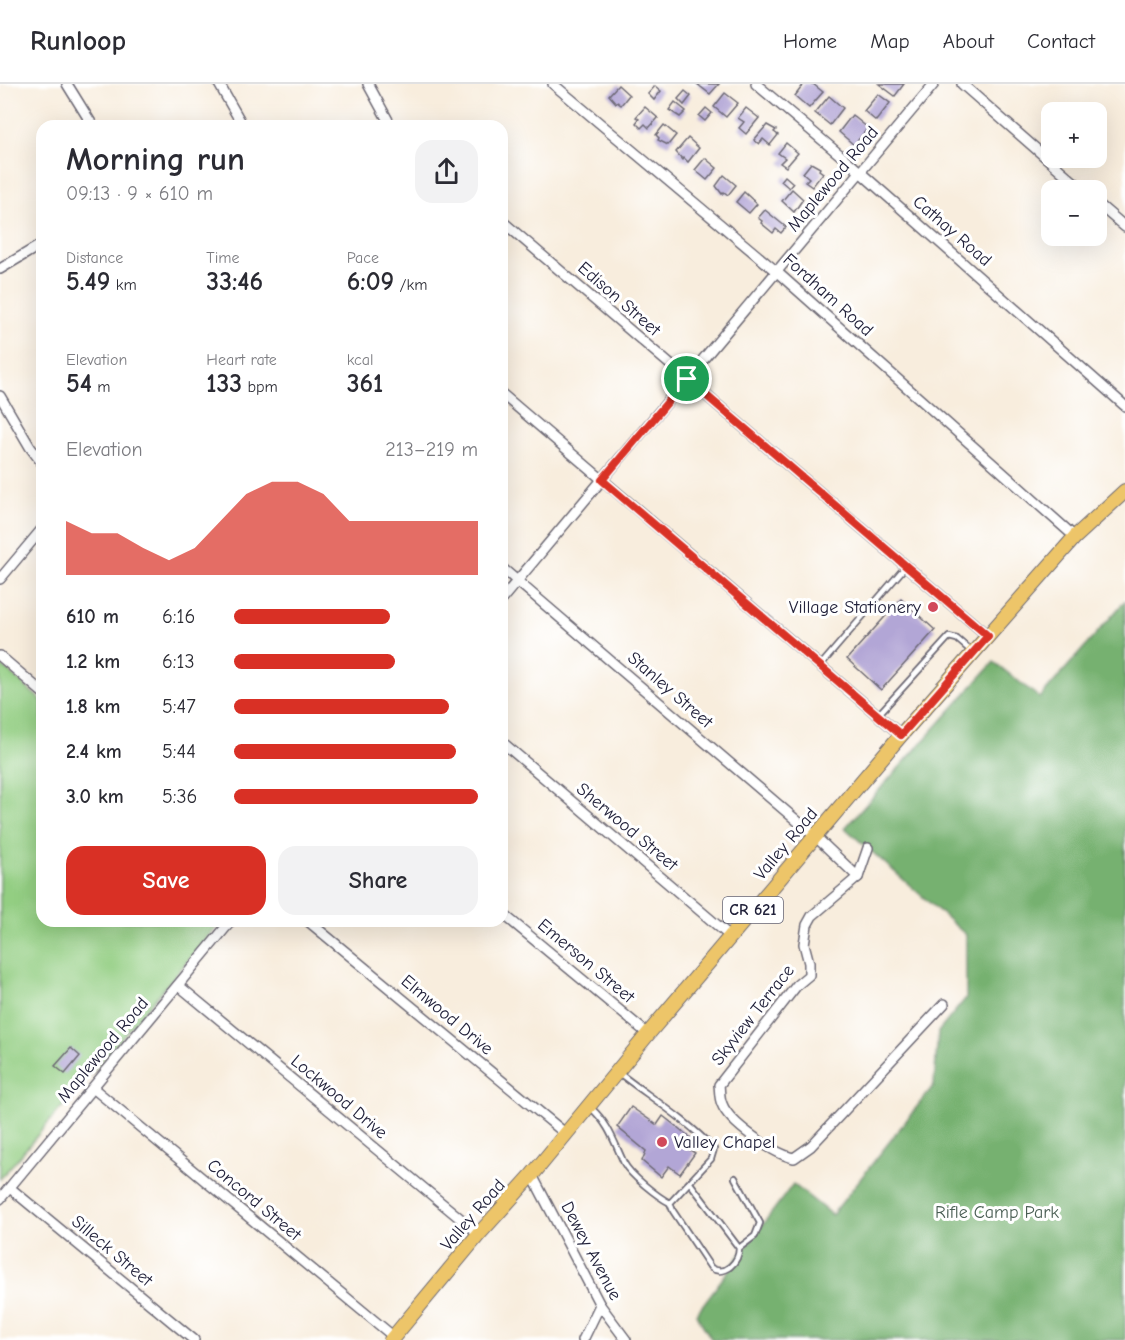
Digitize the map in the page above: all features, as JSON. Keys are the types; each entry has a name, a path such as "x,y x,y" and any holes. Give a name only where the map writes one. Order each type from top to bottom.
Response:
{"main road":[{"name":"Valley Road","path":"393,1339 901,735 1075,537 1125,491"}],"street":[{"path":"67,84 89,120"},
{"path":"219,84 240,120"},
{"path":"369,84 386,120"},
{"name":"Fordham Road","path":"553,84 777,272 1075,537"},
{"name":"Cathay Road","path":"756,84 860,172 1125,406"},
{"name":"Maplewood Road","path":"508,592 934,84"},
{"path":"962,84 1072,180"},
{"path":"1107,211 1125,227"},
{"name":"Edison Street","path":"508,226 988,636"},
{"path":"0,269 36,248"},
{"path":"0,396 36,455"},
{"path":"508,398 901,735"},
{"path":"0,579 36,536"},
{"name":"Stanley Street","path":"508,573 816,837"},
{"path":"0,656 36,687"},
{"name":"Sherwood Street","path":"508,747 731,936"},
{"path":"816,837 858,877 868,848"},
{"name":"Skyview Terrace","path":"858,877 812,916 807,925 804,944 809,963 808,975 797,985 719,1084 721,1103 730,1117 783,1156 794,1158 811,1146 944,1004"},
{"name":"Emerson Street","path":"508,918 648,1034"},
{"name":"Maplewood Road","path":"0,1199 226,927"},
{"name":"Elmwood Drive","path":"315,927 566,1134"},
{"name":"Lockwood Drive","path":"178,985 479,1234"},
{"name":"Concord Street","path":"93,1088 393,1339"},
{"name":"Dewey Avenue","path":"532,1175 600,1305 626,1340"},
{"name":"Silleck Street","path":"10,1188 194,1340"},
{"path":"584,1340 600,1305"}],"lane":[{"path":"820,666 906,566"},
{"path":"878,716 949,637 957,639 973,653"},
{"path":"617,1072 664,1106 714,1149 711,1159 670,1203"},
{"path":"588,1106 608,1126 625,1165 661,1198 670,1203 711,1268 716,1271 728,1269 739,1254 739,1248 690,1183"},
{"path":"735,1178 760,1223 755,1236 739,1248"}],"green space":[{"name":"Rifle Camp Park","path":"1125,601 1125,1340 712,1340 696,1314 793,1184 832,1215 934,1085 938,1032 966,998 966,935 845,828 994,662 1040,698"},
{"path":"0,664 36,696 36,927 217,927 0,1179"}],"building":[{"path":"697,84 719,84 710,94"},
{"path":"804,84 813,84 823,92 809,108 795,96"},
{"path":"879,84 904,84 895,96"},
{"path":"618,85 629,95 621,105 609,95"},
{"path":"655,86 661,91 654,100 648,94"},
{"path":"685,91 691,96 684,105 678,99"},
{"path":"725,93 738,103 726,117 714,107"},
{"path":"878,94 890,103 876,121 864,111"},
{"path":"829,96 843,108 830,125 815,113"},
{"path":"675,102 686,111 680,117 669,110"},
{"path":"645,107 658,118 649,128 645,124 641,128 636,123 639,119 636,117"},
{"path":"706,108 712,113 705,121 699,116"},
{"path":"746,108 759,118 746,134 739,128 744,122 738,118"},
{"path":"852,115 868,128 854,145 839,132"},
{"path":"664,125 676,135 668,145 658,140 656,135"},
{"path":"767,125 776,130 774,132 778,135 770,145 763,139 759,144 754,140"},
{"path":"688,138 699,148 688,162 676,152"},
{"path":"786,143 798,153 786,167 780,163 785,158 778,153"},
{"path":"705,158 717,168 707,180 695,170"},
{"path":"811,163 820,168 819,170 823,173 812,187 805,182 809,178 803,173"},
{"path":"724,175 736,185 728,195 724,192 722,194 716,186"},
{"path":"785,176 793,183 789,188 781,181"},
{"path":"792,189 803,199 794,212 782,201"},
{"path":"744,192 757,204 749,213 736,202"},
{"path":"765,210 786,227 781,233 776,229 773,233 761,223 762,221 758,218"},
{"path":"901,599 935,630 881,690 847,659"},
{"path":"71,1048 80,1056 65,1074 55,1066"},
{"name":"Valley Chapel","path":"631,1107 657,1125 663,1116 691,1138 685,1147 695,1153 680,1174 669,1166 661,1177 642,1161 646,1151 617,1127"}],"place":[{"name":"Village Stationery","path":"933,607"},
{"name":"Valley Chapel","path":"662,1142"}],"route":[{"path":"687,379 988,636 901,735 602,480 687,379"}]}
